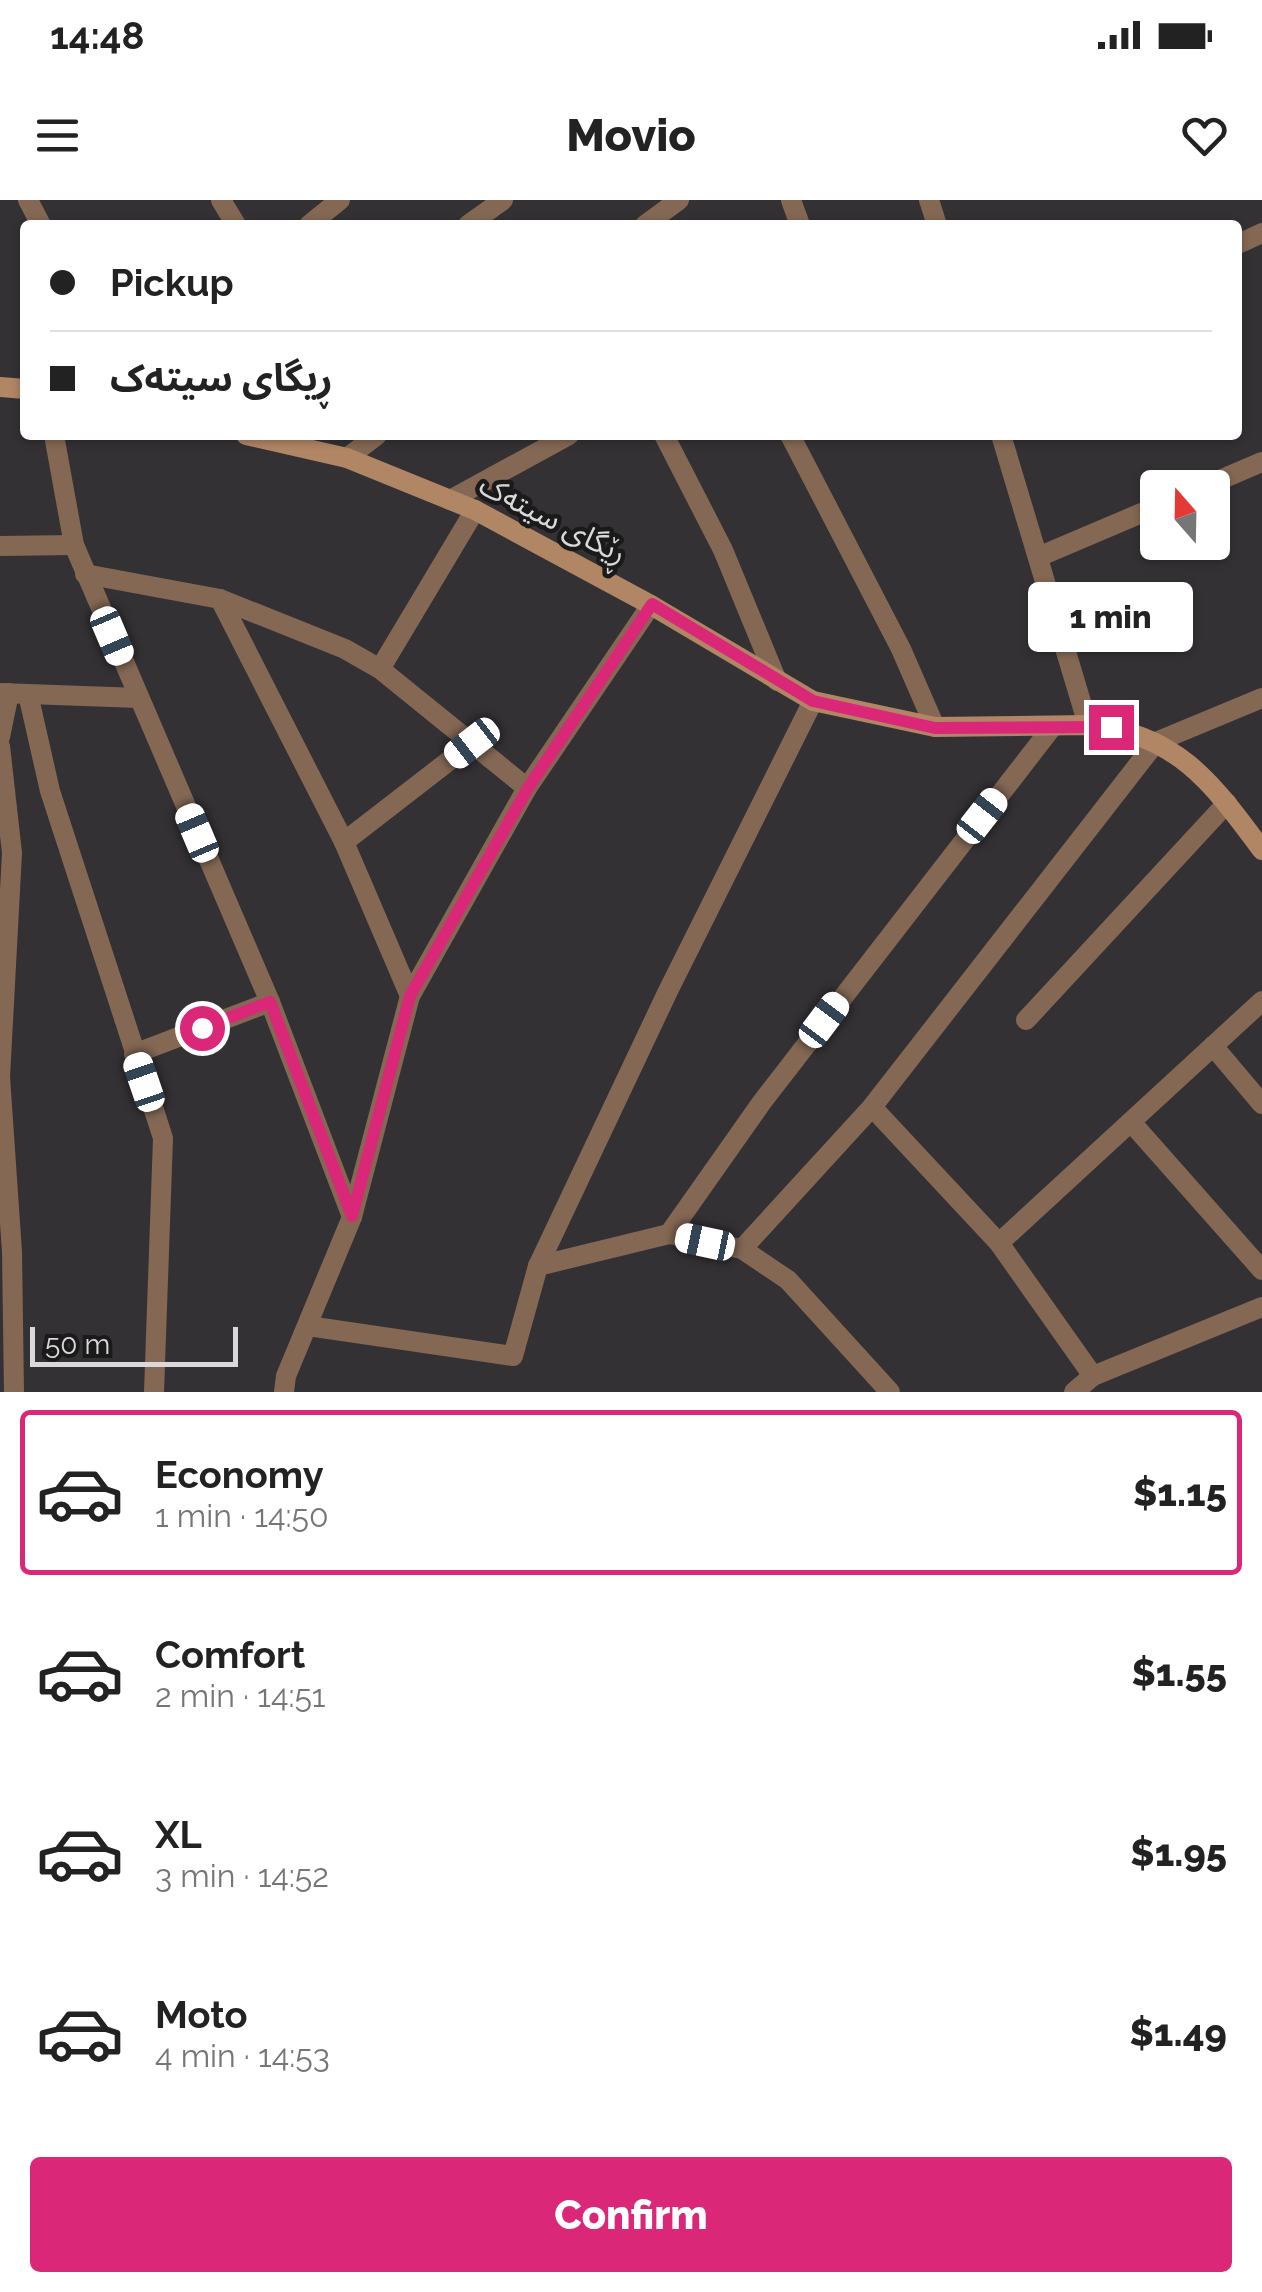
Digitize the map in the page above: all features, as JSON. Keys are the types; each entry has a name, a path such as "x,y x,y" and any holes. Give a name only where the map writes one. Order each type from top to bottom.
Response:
{"street":[{"path":"315,220 340,200"},
{"path":"475,220 504,200"},
{"path":"55,440 74,545 270,1002 352,1216"},
{"name":"ڕێگای سیتەک","path":"292,440 320,443 475,510 652,604 813,701 935,728 1088,725 1111,727 1156,742 1185,760 1215,787 1262,850"},
{"path":"348,458 371,440"},
{"path":"450,500 561,440"},
{"path":"667,440 724,550 777,680"},
{"path":"793,440 901,649 935,728"},
{"path":"1003,440 1088,725"},
{"path":"1230,476 1262,462"},
{"path":"380,669 475,510"},
{"path":"1038,558 1140,514"},
{"path":"0,546 74,545"},
{"path":"86,574 220,600 345,649 380,669 528,788"},
{"path":"220,600 344,842 410,996"},
{"path":"284,1392 286,1376 352,1216 410,996 528,788 652,604"},
{"path":"12,694 139,698"},
{"path":"0,737 12,694"},
{"path":"12,694 50,790 162,1138 154,1392"},
{"path":"742,1250 872,1107 1156,742 1262,698"},
{"path":"308,1326 513,1356 538,1266 668,990 813,701"},
{"path":"669,1234 796,1057 1053,726"},
{"path":"344,842 472,743"},
{"path":"0,746 12,853 0,1077 12,1252 14,1392"},
{"path":"1026,1020 1227,803"},
{"path":"999,1243 1262,1001"},
{"path":"134,1054 270,1002"},
{"path":"1213,1046 1262,1104"},
{"path":"872,1107 999,1243 1093,1376"},
{"path":"1131,1122 1262,1270"},
{"path":"538,1266 669,1234 742,1250 788,1280 890,1392"},
{"path":"1074,1392 1093,1376 1262,1307"}],"route":[{"path":"202,1028 270,1002 352,1216 410,996 528,788 652,604 813,701 935,728 1111,727"}]}
